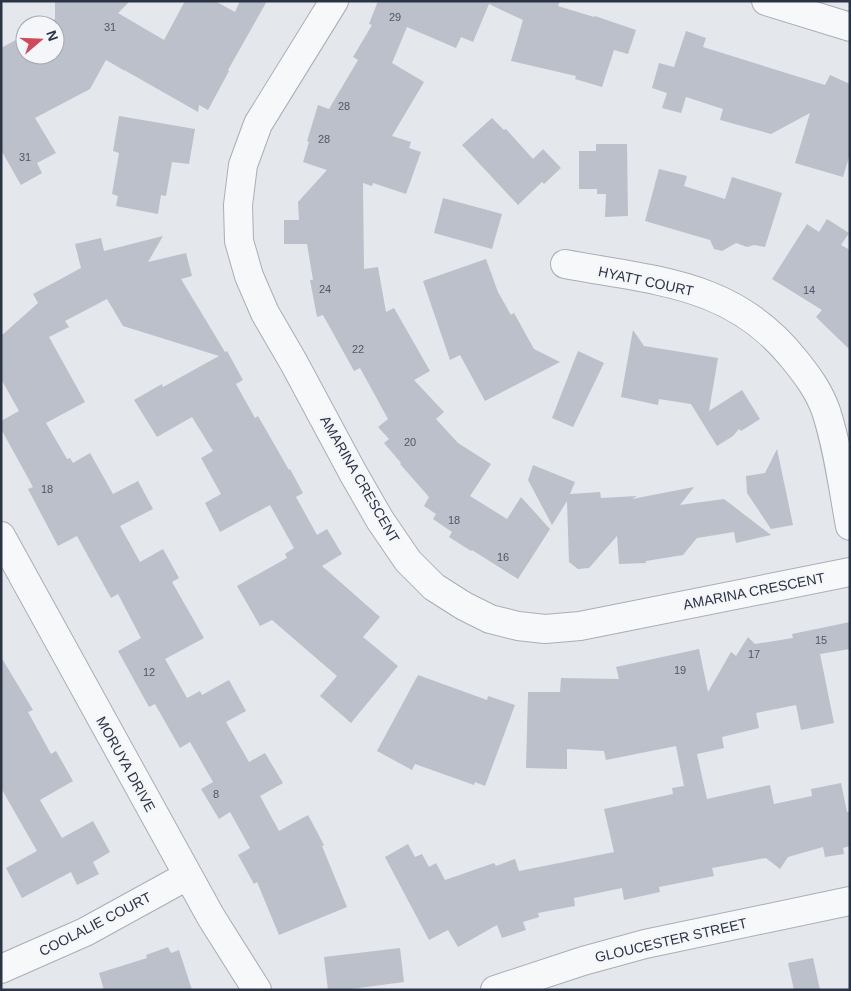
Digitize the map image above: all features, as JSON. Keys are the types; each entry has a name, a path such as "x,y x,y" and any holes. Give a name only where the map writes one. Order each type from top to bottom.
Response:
{"street":[{"name":"AMARINA CRESCENT","path":"334,1 258,124 243,165 238,206 239,241 249,276 265,314 380,520 408,561 434,587 473,610 490,618 518,626 545,629 580,626 850,572"},
{"path":"766,1 850,27"},
{"name":"HYATT COURT","path":"565,264 662,282 693,290 719,299 736,308 766,329 789,352 810,379 825,409 834,441 850,526"},
{"name":"MORUYA DRIVE","path":"1,536 210,917 257,990"},
{"name":"COOLALIE COURT","path":"1,969 85,932 187,876"},
{"name":"GLOUCESTER STREET","path":"495,990 583,960 645,944 850,901"}],"building":[{"path":"55,1 130,1 118,13 164,40 185,1 215,1 235,12 240,1 267,1 208,110 199,105 198,112 106,60 90,89 35,118 56,153 37,163 42,173 21,185 1,150 1,48 15,40 15,65 65,65 65,15 55,15"},
{"path":"378,1 560,1 558,6 636,30 628,54 614,50 602,87 575,79 576,76 511,61 523,20 489,4 473,42 461,37 456,48 407,27 392,63 424,82 392,136 411,142 409,148 421,152 406,194 373,183 372,186 363,183 364,269 378,267 386,312 394,308 430,371 414,380 444,412 436,419 458,443 491,464 470,496 507,519 521,497 550,529 518,579 449,537 452,532 433,519 436,514 424,506 429,497 384,443 389,439 378,427 388,419 360,368 354,371 323,315 317,317 310,280 313,280 307,244 284,244 284,220 299,220 298,202 327,170 303,162 318,105 329,109 358,60 353,57 372,25 369,24"},
{"path":"686,31 706,38 703,47 825,85 830,75 850,84 850,154 843,177 795,163 810,113 771,134 720,120 723,109 686,97 681,113 662,108 667,93 652,88 659,63 674,67"},
{"path":"119,116 195,129 189,164 172,162 166,196 161,195 158,214 116,206 118,196 112,194 119,153 113,151"},
{"path":"492,118 504,130 506,129 533,159 543,149 561,168 544,184 542,182 518,205 462,145"},
{"path":"596,144 627,144 628,216 605,217 606,194 597,194 597,189 579,189 579,151 596,151"},
{"path":"659,169 687,176 684,186 725,199 732,177 782,193 765,247 754,245 747,247 736,243 722,251 714,249 710,240 645,221"},
{"path":"443,198 502,214 492,249 434,233"},
{"path":"827,219 849,233 841,245 850,250 850,350 816,317 822,310 772,279 807,224 819,232"},
{"path":"163,236 148,262 186,253 192,276 181,279 225,352 227,351 243,380 236,384 255,418 258,416 303,493 296,497 317,535 327,529 342,554 322,566 380,617 363,637 398,666 351,723 320,696 337,676 272,620 260,626 237,586 287,558 285,554 294,548 270,505 220,532 205,503 221,494 201,458 213,451 192,417 157,437 134,400 162,384 163,387 219,356 123,326 107,299 65,321 69,327 49,337 85,402 46,423 67,459 70,458 73,463 90,453 113,494 138,481 153,509 120,526 140,562 163,549 179,578 172,582 204,638 165,659 187,698 200,691 202,695 229,680 246,711 226,722 249,762 265,753 283,783 260,796 279,831 308,815 324,845 322,846 347,907 279,935 257,882 254,884 238,855 250,848 230,812 219,819 201,789 213,782 190,742 180,748 155,704 149,707 118,651 141,638 118,594 111,598 77,536 58,546 28,489 33,487 1,429 1,421 19,411 1,379 1,336 38,303 33,294 81,268 75,244 101,238 104,251"},
{"path":"486,259 498,292 511,315 514,313 534,349 560,362 485,401 460,355 450,360 423,281"},
{"path":"633,330 644,346 718,358 709,411 742,390 760,419 741,431 739,429 733,436 717,446 691,404 659,399 658,405 621,397"},
{"path":"578,351 604,363 573,427 552,418"},
{"path":"777,449 793,525 771,529 747,493 746,476 765,473"},
{"path":"533,465 575,482 570,494 600,492 601,498 637,496 632,499 694,487 680,505 724,499 771,535 736,543 734,532 697,538 683,555 646,561 646,563 619,564 617,536 589,568 578,569 569,562 567,501 552,525 528,480"},
{"path":"850,622 850,649 820,654 834,723 801,730 796,705 756,713 759,728 722,737 724,748 697,754 707,799 770,785 774,804 812,796 811,789 841,783 847,812 850,812 850,846 843,848 844,854 825,857 823,847 788,857 780,869 766,858 712,868 714,876 659,887 660,892 624,900 622,888 574,898 575,906 538,913 539,917 523,922 526,930 502,938 497,925 458,947 448,930 429,940 385,857 408,844 415,857 422,854 429,867 436,863 445,880 494,863 496,866 515,859 519,871 614,852 604,809 673,794 672,788 684,786 676,746 606,760 604,751 567,749 567,769 526,768 528,692 560,692 561,678 619,679 616,667 699,649 708,692 731,652 736,656 748,637 755,644 793,638 792,634"},
{"path":"1,657 33,710 28,712 51,754 56,751 73,781 40,800 62,838 93,821 110,852 93,862 99,874 77,885 71,872 22,898 6,868 37,851 1,788"},
{"path":"418,675 487,700 488,696 515,705 485,786 475,782 474,785 415,764 412,770 377,751"},
{"path":"168,947 171,953 179,950 192,990 104,990 99,973 147,958 146,955"},
{"path":"400,948 404,982 343,990 328,990 324,957"},
{"path":"813,958 820,990 794,990 788,963"}]}
